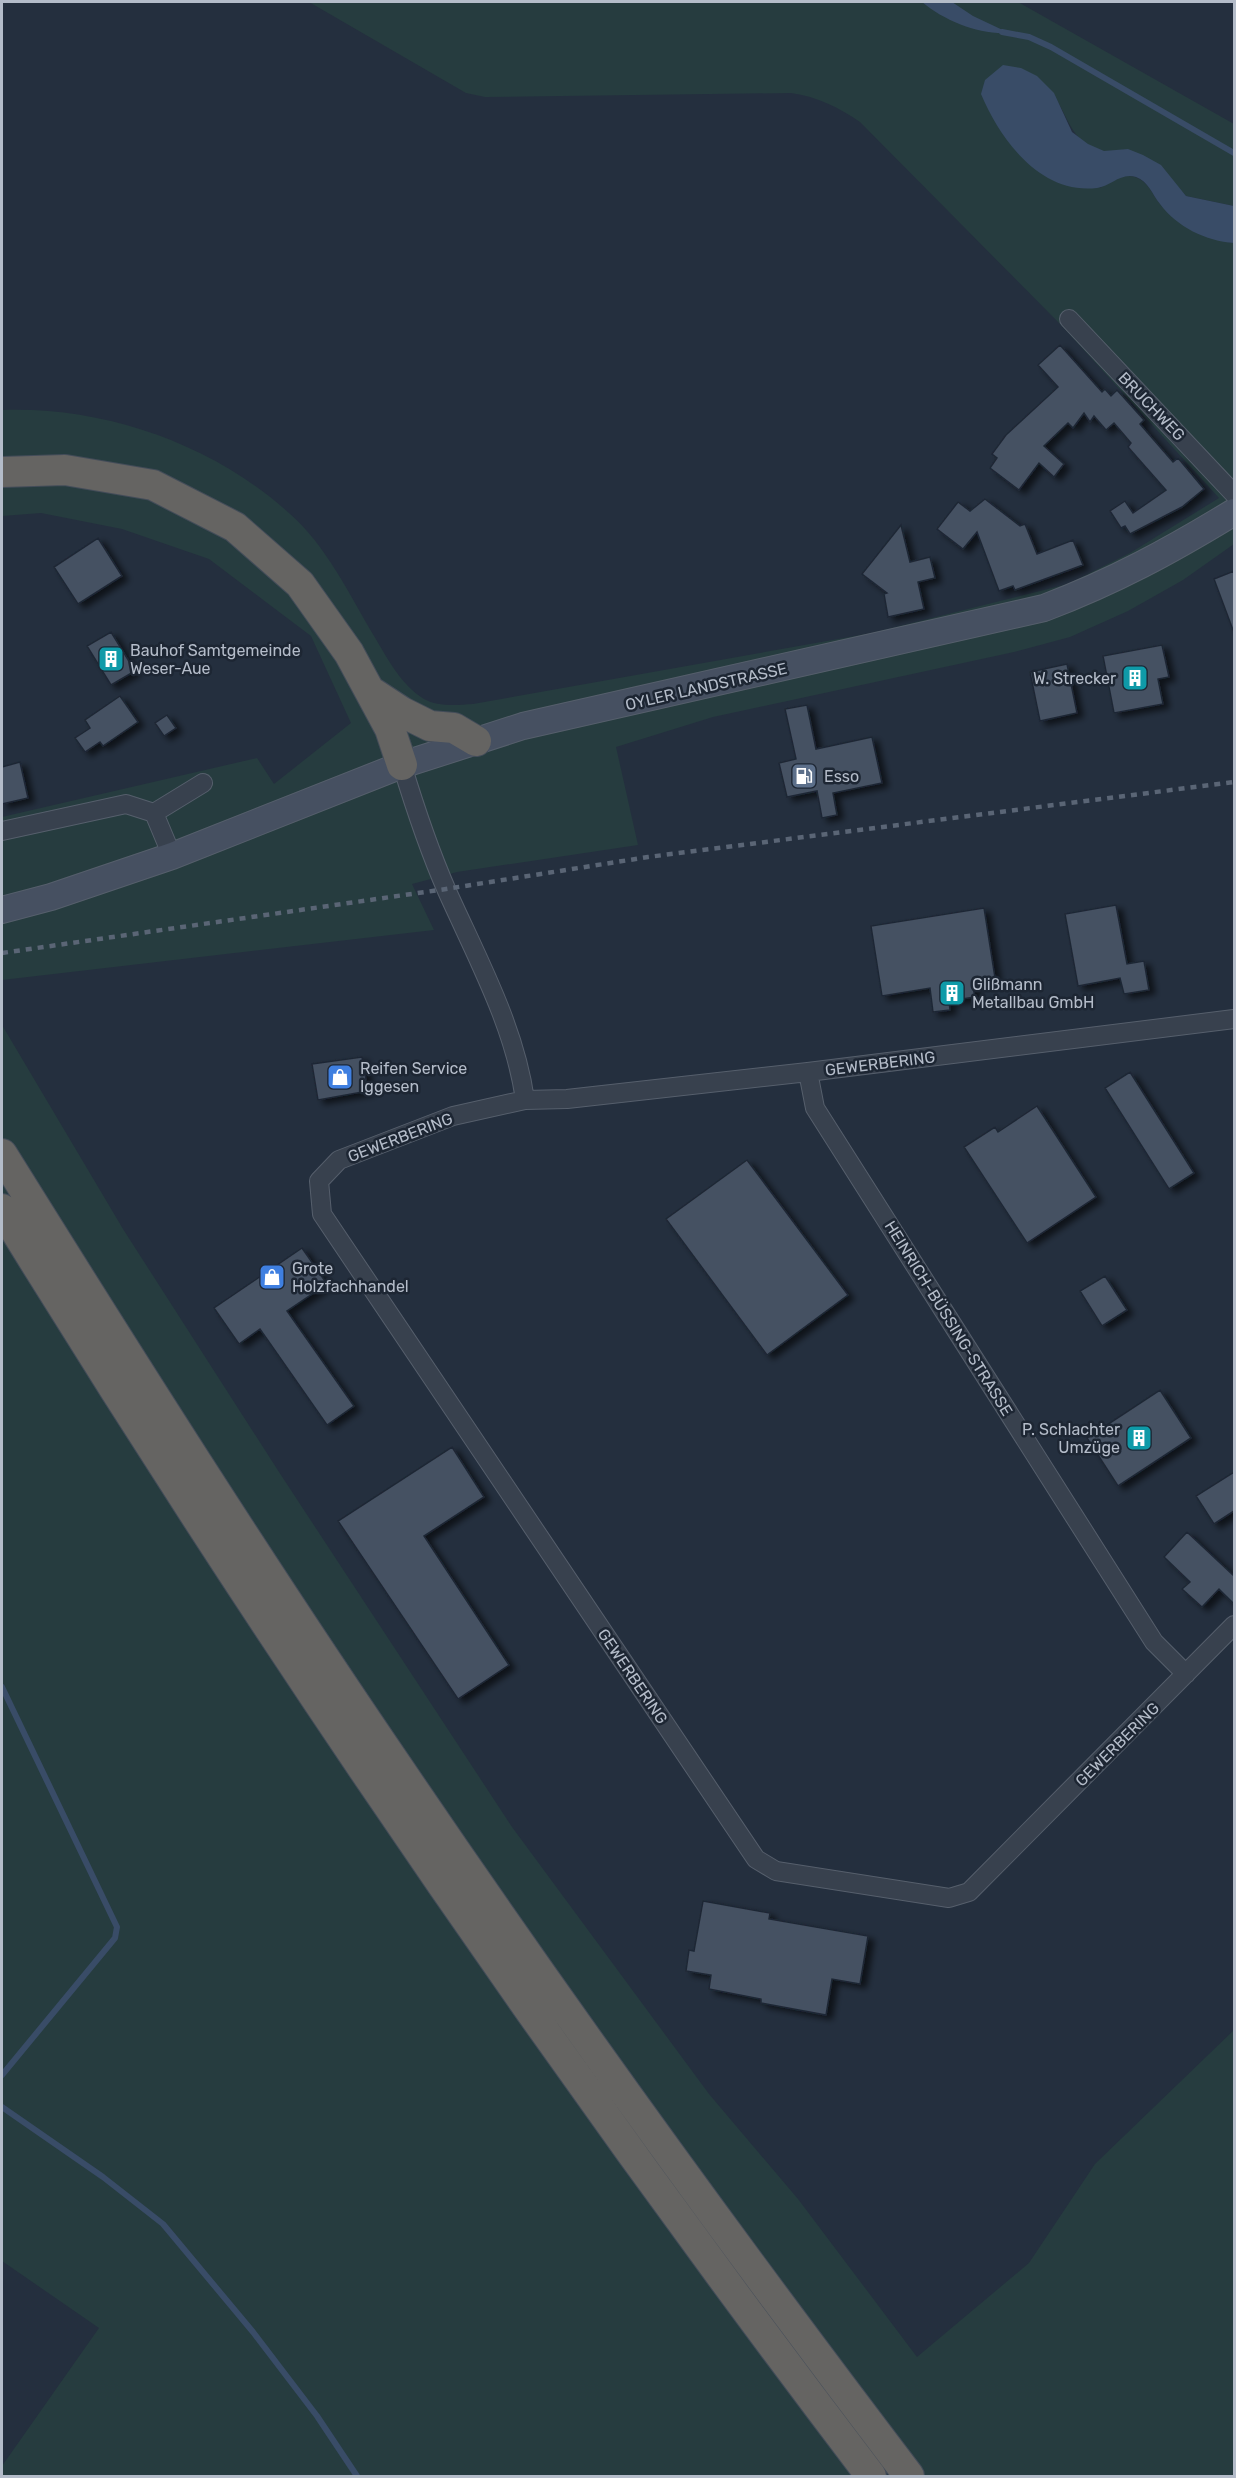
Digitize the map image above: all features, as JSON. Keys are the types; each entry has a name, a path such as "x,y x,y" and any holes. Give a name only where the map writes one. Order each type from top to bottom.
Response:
{"highway":[{"path":"2,472 65,470 153,485 235,527 300,584 349,653 390,729 402,765"},
{"path":"370,691 421,722 430,726 454,728 476,741"},
{"path":"2,1154 141,1377 400,1770 695,2190 909,2476"},
{"path":"2,1209 220,1552 374,1785 670,2208 871,2476"}],"main road":[{"name":"OYLER LANDSTRASSE","path":"2,909 51,897 172,856 402,765 522,726 1044,608 1108,584 1169,552 1234,512"}],"street":[{"name":"BRUCHWEG","path":"1069,319 1234,494"},
{"path":"402,765 416,813 446,889 478,955 520,1066 525,1100"},
{"path":"2,831 126,804 154,813 203,783"},
{"path":"154,813 172,856"},
{"name":"GEWERBERING","path":"1234,1019 808,1072 567,1099 525,1100 453,1116 339,1160 319,1181 322,1214 756,1859 776,1871 949,1898 969,1892 1234,1625"},
{"name":"HEINRICH-BÜSSING-STRASSE","path":"808,1072 815,1108 1154,1642 1186,1674"}],"green space":[{"path":"309,2 1018,2 1234,124 1234,206 1186,196 1175,184 1128,149 1104,152 1089,146 1078,136 1053,95 1042,82 1026,72 1003,66 1100,188 1121,177 1135,177 1147,185 1160,204 1174,217 1205,234 1234,243 1234,544 1183,580 1128,611 1070,637 1014,652 713,717 616,747 638,845 457,872 412,884 434,930 2,980 2,817 257,758 274,784 351,723 311,636 209,559 122,529 41,513 2,516 2,410 40,410 118,423 155,434 192,449 226,467 289,513 314,540 326,555 401,679 424,699 448,705 473,704 872,633 1068,584 1130,553 1219,498 1061,325 860,122 844,112 819,100 791,93 485,97 466,93"},
{"path":"2,1025 123,1229 512,1827 709,2094 798,2199 917,2357 1029,2263 1095,2164 1234,2030 1234,2476 2,2476 2,2466 99,2328 2,2261"}],"water":[{"path":"922,2 952,2 973,16 1009,33 974,29 952,21"},
{"path":"1003,65 1021,68 1037,76 1054,93 1072,132 1088,144 1104,151 1128,149 1143,155 1161,165 1186,196 1234,206 1234,243 1203,236 1175,220 1160,204 1150,188 1136,177 1126,176 1097,188 1077,188 1058,183 1041,174 1012,146 1000,130 981,94 985,80"}],"building":[{"path":"1060,345 1102,392 1105,389 1111,396 1117,390 1144,420 1140,424 1173,462 1178,458 1204,489 1182,507 1130,534 1125,526 1121,528 1110,511 1125,501 1133,513 1166,490 1128,447 1131,443 1114,423 1106,430 1094,416 1090,422 1084,413 1073,428 1068,423 1044,446 1064,464 1054,477 1039,463 1019,490 990,468 997,458 992,454 1006,435 1058,387 1038,365"},
{"path":"985,499 1020,526 1025,524 1037,554 1073,540 1083,565 1015,590 1013,586 999,591 977,532 963,549 937,529 958,502 970,511"},
{"path":"901,525 910,562 930,557 935,578 918,582 924,609 888,617 884,594 887,593 862,574"},
{"path":"98,538 122,576 78,604 54,567"},
{"path":"1234,571 1234,630 1233,630 1214,579"},
{"name":"Bauhof Samtgemeinde Weser-Aue","path":"111,632 135,671 111,685 87,646"},
{"name":"W. Strecker","path":"1162,645 1169,677 1158,679 1163,704 1114,713 1103,656"},
{"path":"1067,664 1077,713 1040,721 1030,672"},
{"path":"120,696 138,722 103,746 100,742 85,752 75,738 90,728 85,720"},
{"path":"807,705 816,749 872,737 882,783 833,793 837,815 822,818 817,791 787,797 779,763 796,759 785,709"},
{"path":"167,715 176,728 164,736 155,723"},
{"path":"20,762 28,798 2,804 2,767"},
{"path":"1116,905 1127,964 1144,961 1149,990 1124,994 1120,978 1078,986 1065,914"},
{"path":"984,908 995,978 972,982 975,997 949,1001 950,1010 933,1012 930,988 882,996 871,926"},
{"name":"Reifen Service Iggesen","path":"362,1057 368,1091 318,1100 312,1064"},
{"path":"1130,1072 1194,1173 1169,1189 1105,1088"},
{"path":"1037,1106 1096,1197 1027,1243 964,1147 995,1127 998,1132"},
{"path":"747,1160 848,1295 767,1355 666,1219"},
{"path":"302,1248 327,1284 287,1311 354,1406 327,1425 260,1329 239,1344 214,1308"},
{"path":"1105,1276 1127,1310 1102,1326 1080,1291"},
{"name":"P. Schlachter Umzüge","path":"1160,1390 1191,1438 1118,1486 1087,1438"},
{"path":"452,1447 484,1497 424,1536 509,1665 458,1699 338,1521"},
{"path":"1234,1472 1234,1511 1214,1524 1196,1496"},
{"path":"1187,1532 1234,1576 1234,1604 1219,1589 1202,1607 1182,1589 1190,1582 1164,1557"},
{"path":"703,1901 770,1913 769,1919 868,1936 860,1984 832,1979 826,2015 761,2003 761,1999 709,1989 711,1975 686,1971 689,1950 694,1951"}],"waterway":[{"path":"1002,32 1029,37 1051,47 1234,153"},
{"path":"2,1687 117,1927 115,1938 2,2075"},
{"path":"2,2107 103,2177 163,2224 253,2332 317,2416 357,2476"}],"railway":[{"path":"2,953 446,889 648,857 1234,782"}],"place":[{"name":"Bauhof Samtgemeinde Weser-Aue","path":"111,659"},
{"name":"W. Strecker","path":"1135,678"},
{"name":"Esso","path":"804,776"},
{"name":"Glißmann Metallbau GmbH","path":"952,993"},
{"name":"Reifen Service Iggesen","path":"340,1077"},
{"name":"Grote Holzfachhandel","path":"272,1277"},
{"name":"P. Schlachter Umzüge","path":"1139,1438"}]}
